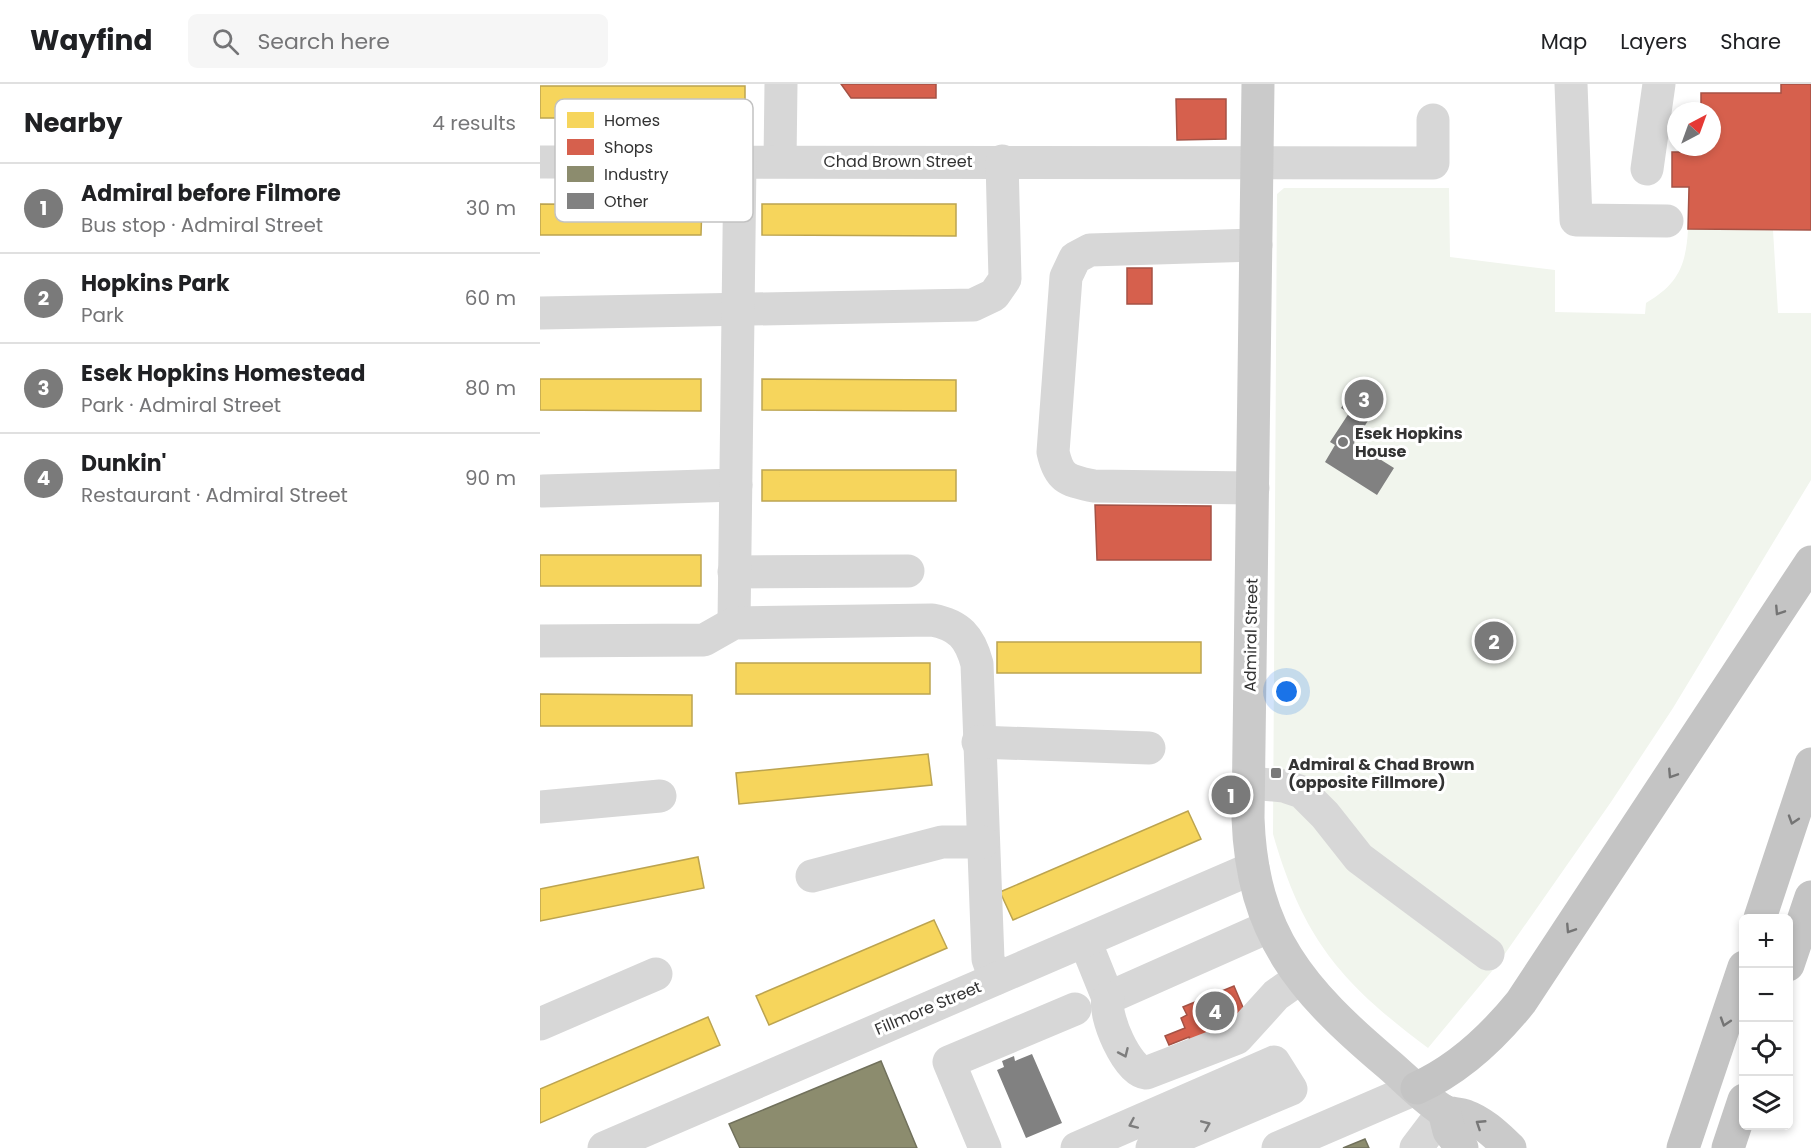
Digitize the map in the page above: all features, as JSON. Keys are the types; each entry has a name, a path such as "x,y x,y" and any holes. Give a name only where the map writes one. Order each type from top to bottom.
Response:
{"highway":[{"path":"1417,1088 1438,1078 1469,1057 1521,1002 1811,562"},
{"path":"1761,914 1811,764"},
{"path":"1793,950 1811,897"},
{"path":"1683,1148 1743,968"},
{"path":"1728,1148 1739,1113"}],"main road":[{"name":"Admiral Street","path":"1258,84 1249,834 1259,899 1270,926 1300,978 1332,1014 1444,1111 1476,1121 1510,1148"},
{"name":"Admiral Street","path":"1444,1111 1449,1131 1462,1148"}],"street":[{"path":"780,161 781,84"},
{"path":"1571,84 1576,220 1667,221"},
{"path":"1647,169 1659,84"},
{"name":"Chad Brown Street","path":"753,161 1433,163 1433,120"},
{"path":"541,313 973,305 994,295 1005,279 1002,161"},
{"name":"Chad Brown Street","path":"540,162 555,162"},
{"path":"734,623 740,222"},
{"path":"1253,488 1093,486 1070,480 1057,470 1053,452 1066,277 1075,258 1090,250 1256,245"},
{"path":"543,491 736,485"},
{"path":"734,572 908,571"},
{"path":"540,640 704,640 734,623 932,620 950,623 964,636 973,650 977,664 978,742 988,959 995,979"},
{"path":"978,742 1149,748"},
{"path":"1249,783 1284,786 1302,792 1365,863 1488,954"},
{"path":"540,807 660,796"},
{"path":"812,876 942,842 983,842"},
{"name":"Fillmore Street","path":"604,1148 1253,868"},
{"path":"1108,998 1270,926"},
{"path":"1085,941 1108,998 1108,1016 1128,1061 1135,1070 1146,1073 1242,1034 1276,995 1300,978"},
{"path":"540,1024 656,974"},
{"path":"985,1148 949,1062 1075,1009"},
{"path":"1077,1148 1274,1062 1291,1089 1152,1148"},
{"path":"1278,1148 1417,1088"},
{"path":"1416,1148 1444,1111"}],"shaded area":[{"path":"1284,188 1449,188 1450,257 1555,270 1555,312 1645,314 1646,303 1666,289 1678,273 1685,254 1688,229 1773,230 1778,313 1811,313 1811,480 1673,708 1611,802 1497,965 1428,1048 1371,1002 1329,956 1312,931 1298,903 1273,834 1277,194"}],"building: Homes":[{"path":"540,86 745,86 745,99 555,99 555,118 540,118"},
{"path":"540,204 555,204 555,222 701,222 701,235 540,235"},
{"path":"762,204 956,204 956,236 762,235"},
{"path":"540,379 701,379 701,411 540,410"},
{"path":"762,379 956,380 956,411 762,410"},
{"path":"762,470 956,470 956,501 762,501"},
{"path":"540,555 701,555 701,586 540,586"},
{"path":"997,642 1201,642 1201,673 997,673"},
{"path":"736,663 930,663 930,694 736,694"},
{"path":"540,694 692,695 692,726 540,726"},
{"path":"928,754 932,785 739,804 736,773"},
{"path":"1188,811 1201,839 1013,920 1000,892"},
{"path":"698,857 704,888 540,921 540,889"},
{"path":"934,920 947,948 769,1025 756,996"},
{"path":"708,1017 720,1045 540,1123 540,1089"}],"building: Shops":[{"path":"841,84 936,84 936,98 851,98"},
{"path":"1781,84 1811,84 1811,230 1688,229 1689,187 1672,187 1672,156 1721,156 1721,102 1701,102 1701,93 1781,93"},
{"path":"1176,99 1226,99 1226,139 1177,140"},
{"path":"1127,268 1152,268 1152,304 1127,304"},
{"path":"1095,505 1211,506 1211,560 1097,560"},
{"path":"1234,986 1250,1024 1190,1040 1189,1037 1169,1045 1165,1036 1185,1028 1181,1018 1187,1015 1183,1007"}],"building: Industry":[{"path":"881,1061 917,1148 740,1148 729,1124"},
{"path":"1365,1139 1369,1148 1343,1148"}],"building: Other":[{"name":"Esek Hopkins House","path":"1364,389 1381,400 1354,443 1394,468 1377,495 1325,462 1335,445 1330,442 1349,413 1341,408 1348,398 1355,403"},
{"path":"1032,1054 1062,1123 1026,1138 997,1070 1004,1067 1002,1061 1014,1056 1015,1061"}],"place":[{"name":"Esek Hopkins Homestead","path":"1364,399"},
{"name":"Esek Hopkins House","path":"1343,442"},
{"name":"Hopkins Park","path":"1494,641"},
{"name":"Admiral & Chad Brown (opposite Fillmore)","path":"1276,773"},
{"name":"Admiral before Filmore","path":"1231,795"},
{"name":"Dunkin'","path":"1215,1011"}]}
